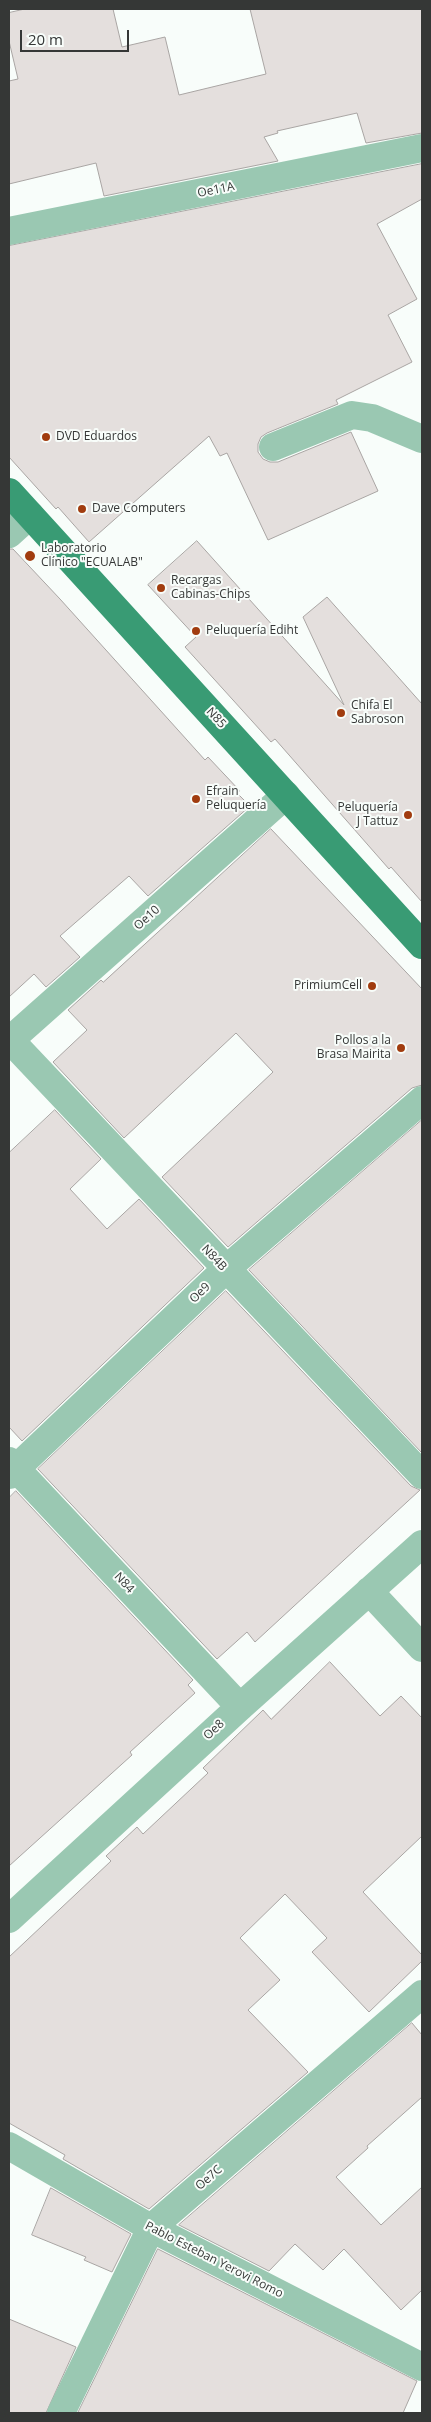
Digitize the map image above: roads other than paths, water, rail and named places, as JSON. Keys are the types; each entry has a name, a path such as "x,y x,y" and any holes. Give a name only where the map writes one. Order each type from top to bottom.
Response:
{"main road":[{"name":"N85","path":"9,492 422,945"}],"street":[{"name":"Oe11A","path":"9,231 422,148"},
{"path":"273,447 352,415 372,418 422,439"},
{"path":"9,534 30,515"},
{"name":"Oe10","path":"9,1040 286,795"},
{"name":"N84B","path":"9,1040 422,1476"},
{"name":"Oe9","path":"11,1468 225,1270 422,1100"},
{"name":"N84","path":"11,1468 240,1706"},
{"name":"Oe8","path":"13,1907 422,1544"},
{"path":"369,1591 422,1648"},
{"name":"Oe7C","path":"62,2413 151,2228 422,1994"},
{"name":"Pablo Esteban Yerovi Romo","path":"9,2146 151,2228 422,2367"}],"place":[{"name":"DVD Eduardos","path":"46,437"},
{"name":"Dave Computers","path":"82,509"},
{"name":"Laboratorio Clínico \"ECUALAB\"","path":"30,556"},
{"name":"Recargas Cabinas-Chips","path":"161,588"},
{"name":"Peluquería Ediht","path":"196,631"},
{"name":"Chifa El Sabroson","path":"341,713"},
{"name":"Efrain Peluquería","path":"196,799"},
{"name":"Peluquería J Tattuz","path":"408,815"},
{"name":"PrimiumCell","path":"372,986"},
{"name":"Pollos a la Brasa Mairita","path":"401,1048"}]}
